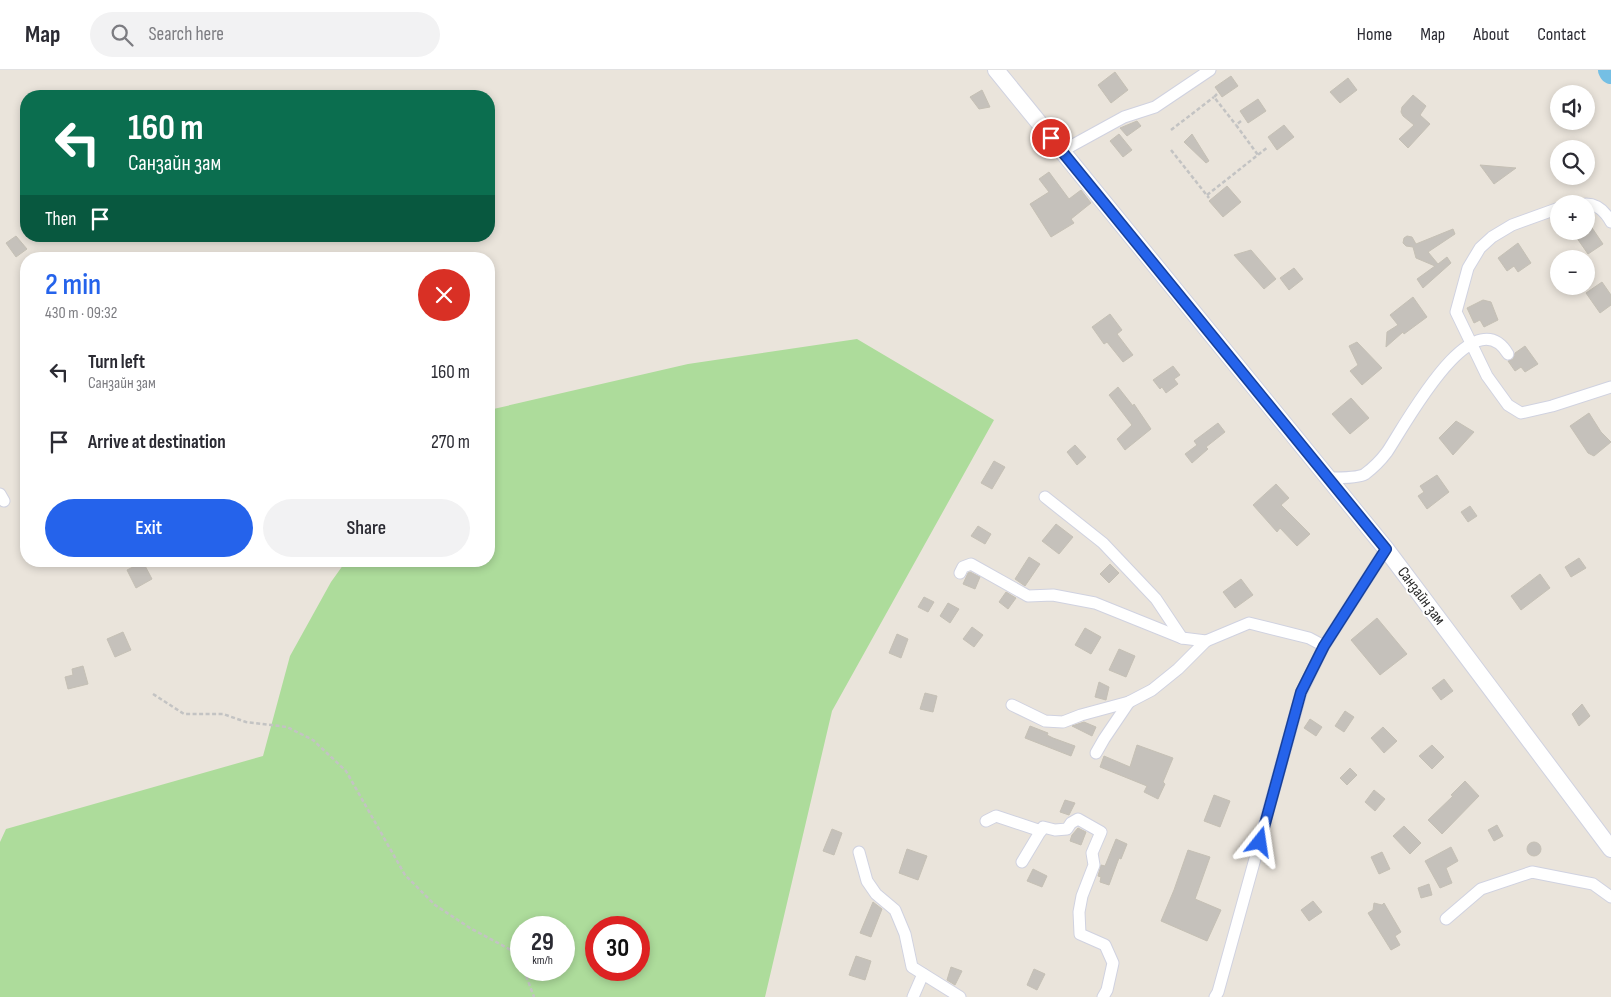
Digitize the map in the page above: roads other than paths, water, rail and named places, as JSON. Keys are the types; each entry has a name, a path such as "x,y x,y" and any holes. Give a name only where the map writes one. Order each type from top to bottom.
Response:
{"main road":[{"name":"Санзайн зам","path":"996,70 1386,549 1611,849"}],"street":[{"path":"1062,151 1124,117 1155,107 1210,70"},
{"path":"1595,205 1611,222"},
{"path":"1550,211 1512,225 1492,237 1480,248 1468,268 1456,312 1487,376 1508,405 1521,413 1552,406 1611,387"},
{"path":"1328,478 1363,475 1385,454 1442,371 1463,348 1480,339 1490,338 1501,344 1508,354"},
{"path":"1045,497 1103,543 1156,599 1182,638"},
{"path":"1215,997 1218,992 1301,692 1324,646 1386,549"},
{"path":"960,573 963,567 971,564 1028,596 1053,595 1096,603 1182,638 1206,641"},
{"path":"1012,705 1045,721 1063,722 1080,715 1129,702 1152,690 1178,669 1206,641 1249,623 1309,638 1324,646"},
{"path":"1096,753 1129,702"},
{"path":"986,821 996,816 1040,831"},
{"path":"1022,862 1043,827 1055,830 1067,829 1071,823 1078,819 1101,832 1092,853 1094,865 1082,896 1079,912 1080,934 1105,945 1114,963 1107,990 1103,997"},
{"path":"859,852 867,881 876,894 895,910 905,934 912,967 960,997"},
{"path":"1446,919 1481,888 1532,872 1593,884 1611,897"},
{"path":"913,997 923,974"}]}
